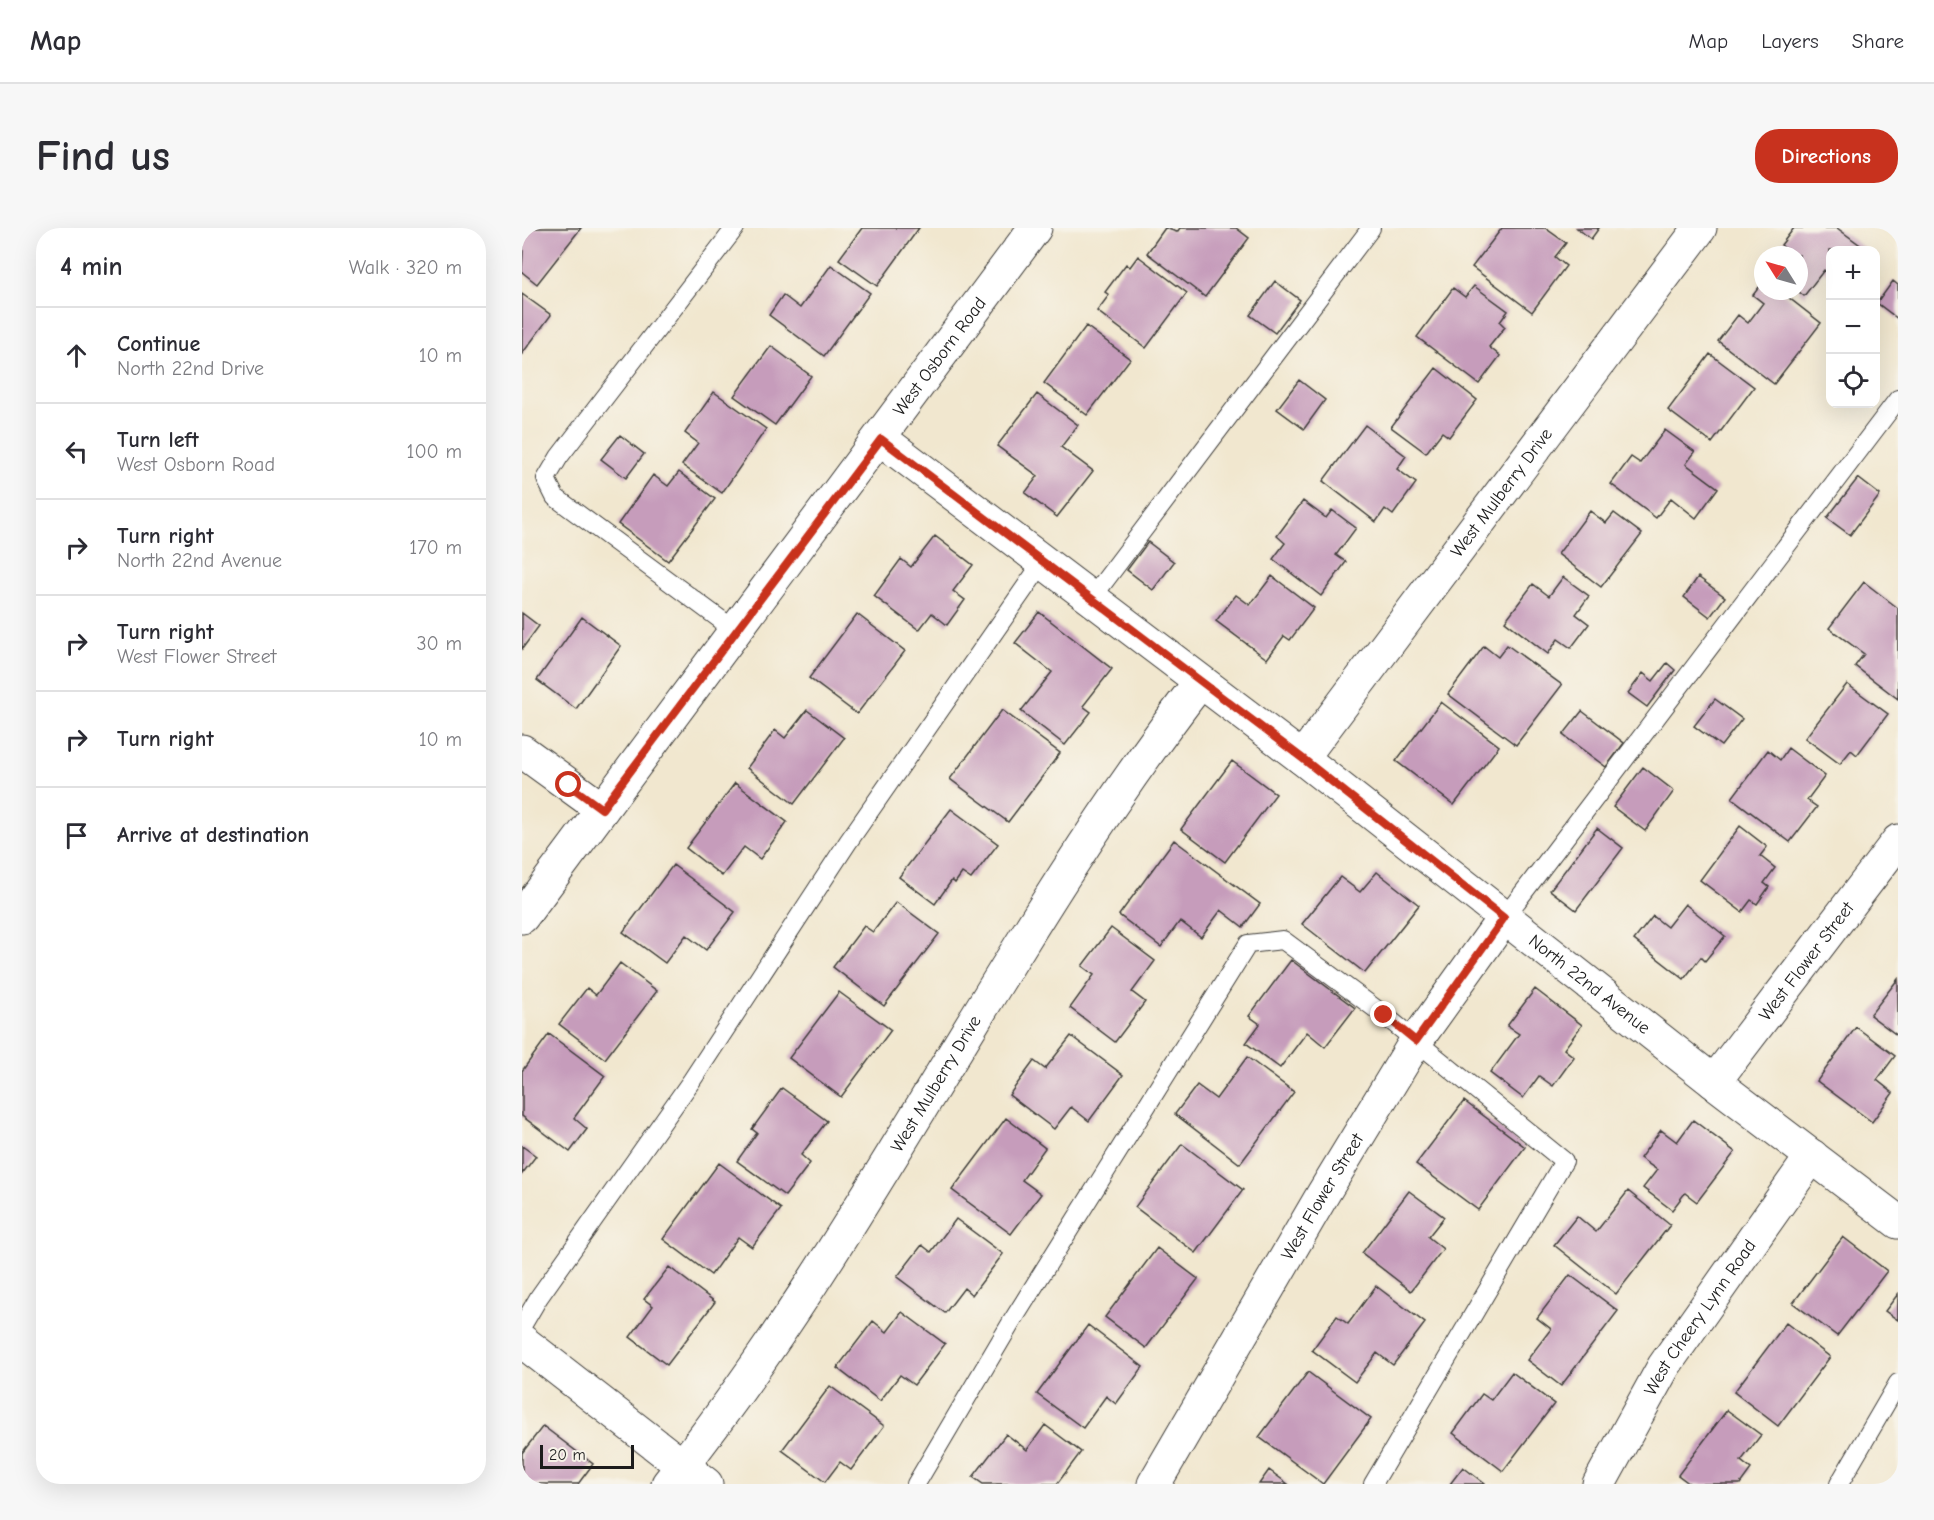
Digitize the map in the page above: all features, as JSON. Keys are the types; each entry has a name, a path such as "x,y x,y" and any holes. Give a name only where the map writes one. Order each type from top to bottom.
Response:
{"street":[{"name":"West Osborn Road","path":"522,917 881,439 1035,228"},
{"name":"West Mulberry Drive","path":"1302,758 1701,228"},
{"name":"North 22nd Avenue","path":"881,439 1302,758 1714,1082 1898,1222"},
{"name":"West Mulberry Drive","path":"685,1478 773,1339 860,1210 1039,912 1200,682"},
{"path":"522,751 602,809"},
{"name":"West Flower Street","path":"1714,1082 1898,841"},
{"name":"West Flower Street","path":"1154,1484 1323,1194 1416,1041 1504,918"},
{"name":"West Cheery Lynn Road","path":"1599,1484 1664,1366 1812,1156"},
{"path":"522,1341 685,1478"}],"lane":[{"path":"735,228 559,457 546,479 555,497 736,631"},
{"path":"1091,599 1371,228"},
{"path":"1504,918 1898,399"},
{"path":"522,1326 539,1297 692,1080 848,842 1042,562"},
{"path":"916,1484 1011,1323 1248,944 1283,940 1416,1041 1564,1161 1373,1484"},
{"path":"1839,1484 1898,1383"}],"building":[{"path":"524,228 581,228 537,284 522,272"},
{"path":"862,228 919,228 877,286 839,259"},
{"path":"1165,228 1177,232 1180,228 1236,228 1249,238 1205,297 1147,253"},
{"path":"1502,228 1545,228 1566,243 1555,257 1566,266 1532,312 1472,267"},
{"path":"1577,228 1599,228 1591,239"},
{"path":"1794,228 1837,228 1862,246 1826,246 1826,272 1824,270 1808,291 1808,246 1781,245"},
{"path":"1138,256 1187,293 1146,348 1097,311 1109,295 1105,292 1126,264 1130,267"},
{"path":"831,265 870,293 824,356 769,315 783,295 800,308"},
{"path":"1275,281 1300,300 1275,333 1250,315"},
{"path":"1893,281 1898,285 1898,319 1880,305 1880,299"},
{"path":"1474,286 1508,311 1500,322 1505,327 1489,347 1500,356 1479,384 1417,337 1453,288 1465,297"},
{"path":"522,294 551,315 522,354"},
{"path":"1759,300 1792,300 1821,323 1774,384 1718,341 1738,315 1748,323 1763,303"},
{"path":"1086,326 1130,359 1087,415 1044,383"},
{"path":"771,346 811,376 775,425 734,396"},
{"path":"1710,354 1754,387 1712,443 1668,410"},
{"path":"1436,368 1477,400 1449,437 1442,432 1426,453 1391,427"},
{"path":"1299,380 1325,400 1304,429 1277,409"},
{"path":"714,392 766,429 722,493 682,465 698,443 685,433"},
{"path":"1037,394 1078,425 1061,447 1093,471 1057,517 1025,493 1038,476 997,446"},
{"path":"1365,425 1406,456 1397,469 1416,483 1393,515 1385,509 1376,522 1323,481"},
{"path":"1665,430 1695,452 1686,464 1718,488 1696,518 1671,498 1656,518 1611,484 1631,457 1640,463"},
{"path":"620,435 644,454 626,478 601,459"},
{"path":"679,472 715,499 668,561 618,524 653,475 668,486"},
{"path":"1858,478 1880,495 1850,535 1827,518"},
{"path":"1303,501 1326,518 1332,510 1356,528 1336,555 1346,562 1321,596 1273,559 1285,543 1277,536"},
{"path":"1590,511 1606,523 1614,513 1642,534 1601,587 1558,554"},
{"path":"935,536 973,565 953,591 965,600 947,625 932,613 919,630 874,596 901,559 911,567"},
{"path":"1148,542 1174,562 1153,590 1127,570"},
{"path":"1272,576 1314,608 1290,640 1284,636 1267,659 1216,621 1236,595 1250,605"},
{"path":"1563,577 1589,596 1576,614 1589,624 1571,648 1558,639 1548,654 1505,621 1533,584 1549,596"},
{"path":"1698,577 1725,597 1710,617 1684,597"},
{"path":"1864,582 1898,608 1898,699 1855,666 1864,654 1829,628"},
{"path":"1039,612 1112,669 1083,706 1091,712 1065,745 1021,711 1052,672 1015,643"},
{"path":"522,613 539,626 522,649"},
{"path":"857,614 905,651 857,714 809,678"},
{"path":"582,617 621,646 576,709 537,680"},
{"path":"1507,645 1562,685 1516,745 1448,694 1484,646 1498,657"},
{"path":"1667,663 1675,670 1647,707 1628,693 1643,673 1653,681"},
{"path":"1847,684 1888,714 1857,755 1851,750 1840,764 1805,738"},
{"path":"1715,699 1742,719 1721,746 1694,726"},
{"path":"1441,702 1499,746 1454,805 1396,761"},
{"path":"807,710 844,738 794,804 747,768 775,730 785,738"},
{"path":"1002,710 1060,753 1008,822 950,779"},
{"path":"1582,711 1624,743 1606,767 1563,735"},
{"path":"1788,748 1825,776 1807,800 1817,807 1790,842 1732,798 1768,750 1780,760"},
{"path":"1232,761 1276,794 1225,862 1181,829"},
{"path":"1643,767 1674,791 1645,831 1613,807"},
{"path":"735,783 787,822 760,859 744,847 722,876 686,848"},
{"path":"951,809 998,844 971,879 962,873 955,883 952,880 935,904 899,877"},
{"path":"1740,826 1767,847 1760,856 1775,868 1764,883 1769,887 1757,904 1751,900 1742,912 1700,880"},
{"path":"1597,828 1623,848 1576,910 1550,890"},
{"path":"1174,840 1260,904 1243,927 1221,910 1201,937 1180,921 1161,947 1119,915"},
{"path":"673,865 735,912 706,950 686,935 665,963 623,932"},
{"path":"1377,872 1419,905 1365,973 1302,924 1340,877 1360,892"},
{"path":"896,902 939,934 884,1006 833,967 864,926 873,932"},
{"path":"1685,904 1725,936 1705,961 1701,957 1684,979 1634,940 1653,916 1667,927"},
{"path":"1111,928 1155,961 1132,992 1145,1002 1115,1042 1070,1008 1094,975 1082,966"},
{"path":"1291,960 1355,1008 1325,1047 1307,1032 1280,1068 1246,1043 1260,1024 1249,1016"},
{"path":"620,963 657,991 605,1059 559,1024 587,988 596,995"},
{"path":"1898,979 1898,1036 1870,1015"},
{"path":"1535,989 1582,1025 1564,1049 1574,1057 1553,1086 1539,1076 1523,1098 1490,1073 1519,1034 1507,1026"},
{"path":"839,992 891,1030 841,1097 789,1058"},
{"path":"1856,1027 1895,1056 1877,1080 1893,1093 1872,1122 1817,1081"},
{"path":"549,1034 605,1076 574,1118 587,1129 570,1152 522,1116 522,1071"},
{"path":"1071,1036 1123,1075 1089,1121 1071,1107 1054,1129 1009,1095 1034,1061 1045,1069"},
{"path":"1247,1057 1294,1092 1240,1164 1175,1114 1197,1085 1216,1099"},
{"path":"782,1088 827,1121 801,1155 810,1163 785,1196 737,1161 757,1133 752,1129"},
{"path":"1464,1101 1525,1147 1478,1210 1416,1164"},
{"path":"1006,1118 1045,1148 1022,1180 1041,1194 1011,1234 952,1190"},
{"path":"1693,1120 1735,1152 1697,1202 1685,1193 1672,1210 1643,1188 1657,1170 1640,1158 1661,1130 1677,1142"},
{"path":"1182,1144 1243,1190 1196,1253 1135,1207"},
{"path":"522,1146 536,1156 522,1174"},
{"path":"719,1163 781,1209 752,1247 738,1237 711,1275 663,1239"},
{"path":"1409,1191 1444,1217 1428,1237 1443,1249 1411,1291 1362,1253"},
{"path":"1628,1191 1670,1225 1616,1294 1554,1245 1577,1216 1596,1232"},
{"path":"956,1219 1003,1254 972,1295 964,1288 945,1313 897,1277 922,1245 931,1252"},
{"path":"1843,1237 1887,1271 1837,1336 1793,1303"},
{"path":"1157,1248 1198,1279 1146,1348 1105,1317"},
{"path":"669,1267 715,1302 667,1365 630,1337 653,1306 644,1299"},
{"path":"1570,1275 1618,1311 1561,1386 1527,1360 1551,1329 1537,1318"},
{"path":"1376,1286 1425,1323 1393,1365 1377,1353 1355,1382 1312,1350 1337,1316 1348,1324"},
{"path":"1898,1294 1898,1320 1885,1311"},
{"path":"902,1312 945,1344 914,1385 900,1375 880,1401 837,1368 873,1321 887,1332"},
{"path":"1786,1323 1830,1357 1778,1426 1734,1392"},
{"path":"1088,1325 1143,1367 1116,1404 1106,1396 1083,1428 1037,1394"},
{"path":"1308,1372 1371,1419 1323,1484 1259,1437"},
{"path":"1512,1372 1554,1404 1503,1471 1453,1433 1482,1394 1491,1400"},
{"path":"830,1386 884,1426 851,1470 840,1462 825,1482 782,1450"},
{"path":"1727,1410 1761,1435 1741,1461 1751,1469 1740,1484 1690,1484 1678,1475"},
{"path":"1045,1425 1081,1452 1057,1484 983,1484 973,1477 1006,1434 1027,1450"},
{"path":"543,1426 593,1464 578,1484 522,1484 522,1453"},
{"path":"1463,1467 1485,1484 1450,1484"},
{"path":"1269,1470 1288,1484 1259,1484"}],"route":[{"path":"569,785 602,809 881,439 1302,758 1504,918 1416,1041 1384,1015"}]}
